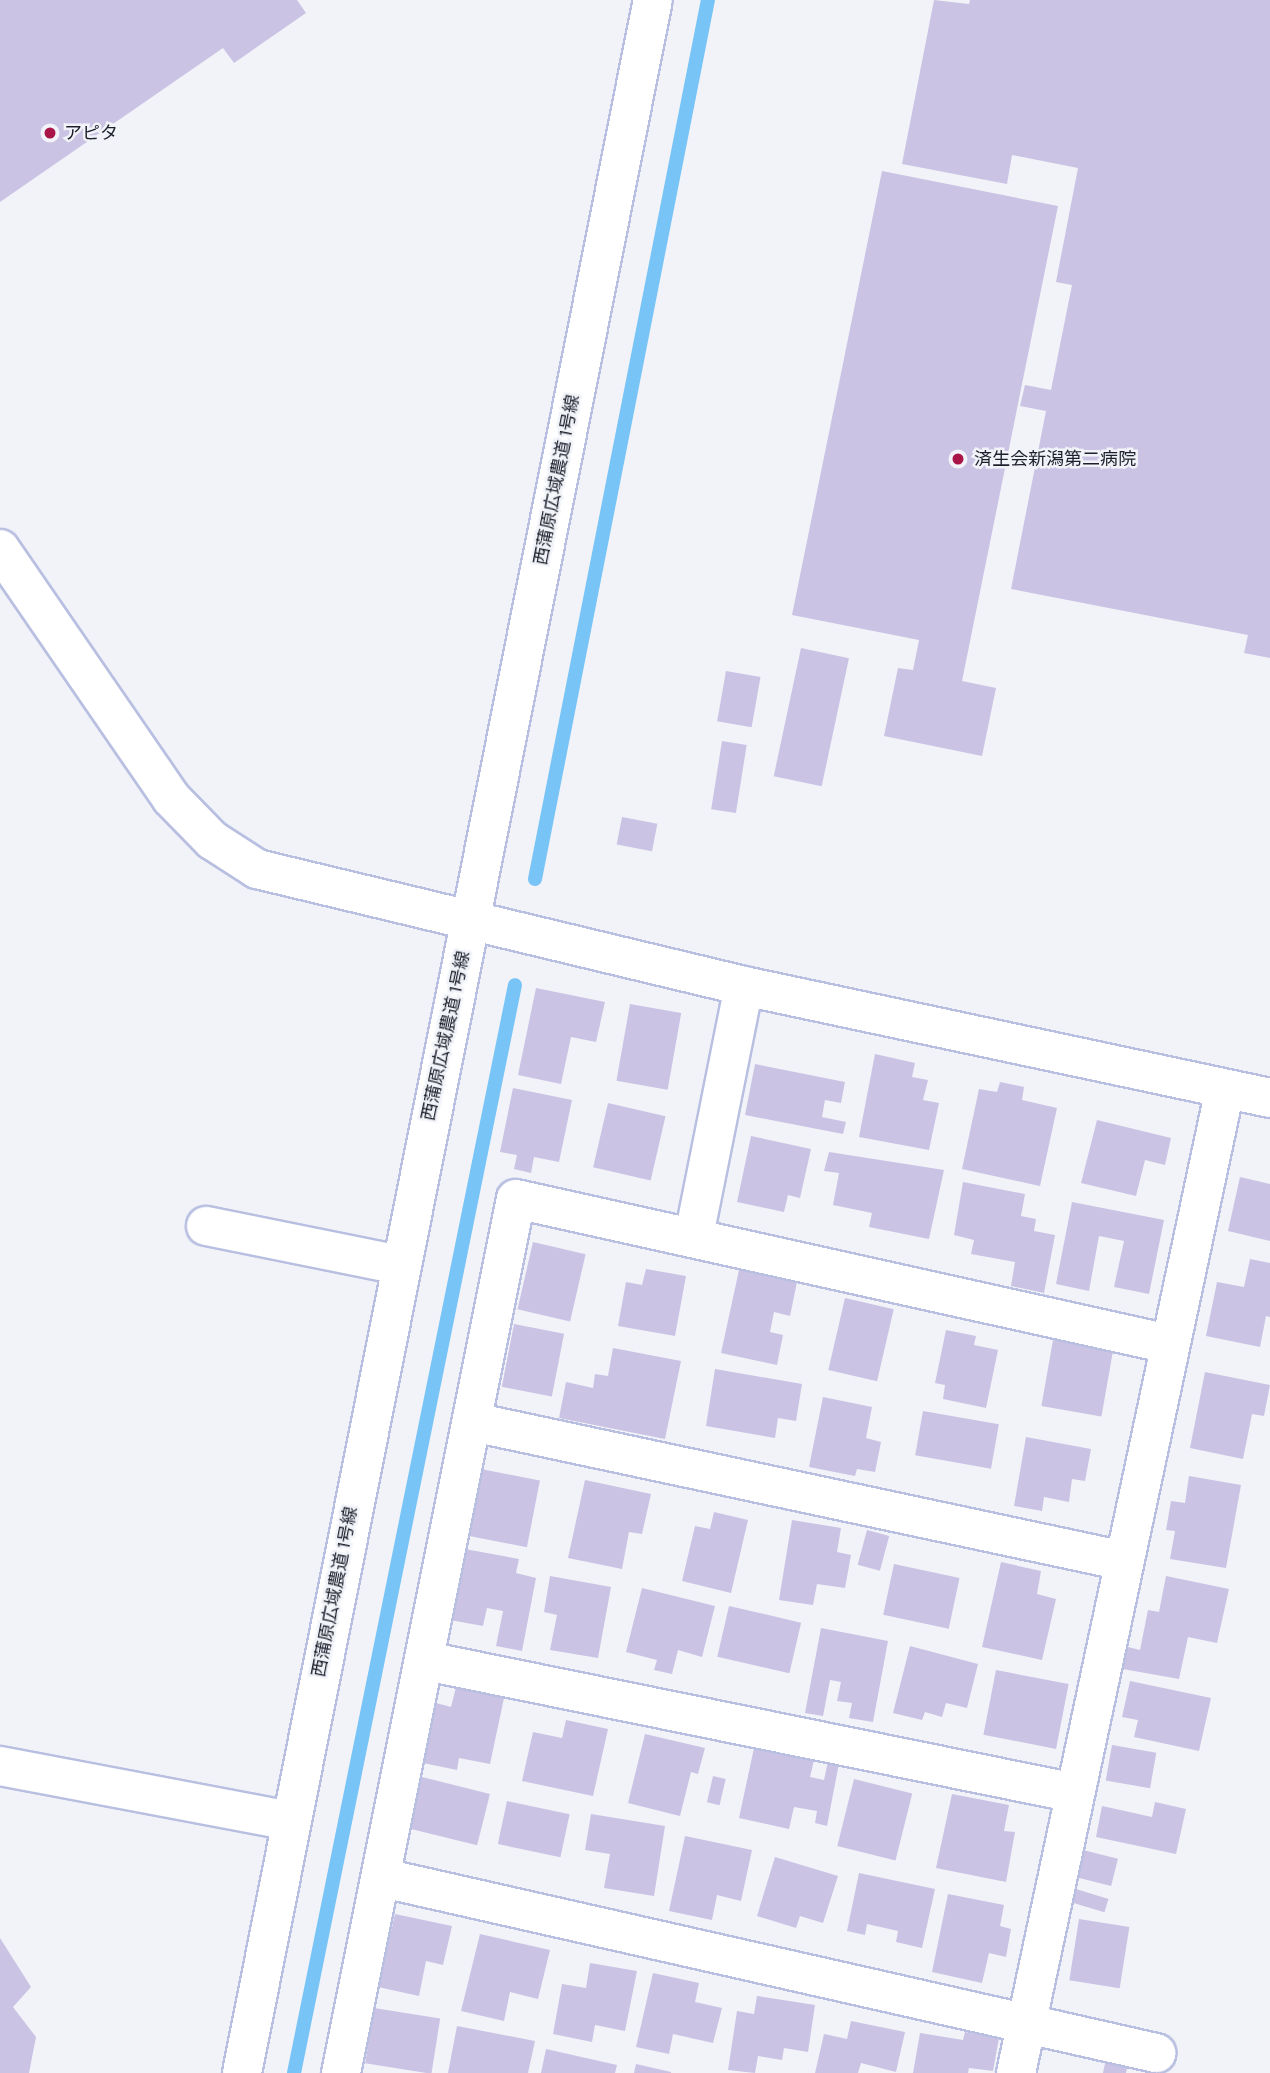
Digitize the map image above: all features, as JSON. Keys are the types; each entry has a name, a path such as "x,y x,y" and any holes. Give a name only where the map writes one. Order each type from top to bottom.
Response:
{"street":[{"name":"西蒲原広域農道 1号線","path":"242,2073 399,1265 653,0"},
{"path":"0,549 171,798 212,840 257,869 470,917 744,986 1270,1098"},
{"path":"694,1236 744,986"},
{"path":"1016,2073 1225,1089"},
{"path":"341,2073 383,1878 516,1199 694,1236 1169,1344"},
{"path":"206,1226 399,1265"},
{"path":"473,1422 1124,1561"},
{"path":"426,1661 1075,1793"},
{"path":"0,1766 290,1821"},
{"path":"383,1878 1156,2053"}],"building":[{"name":"アピタ","path":"0,0 297,0 306,13 234,63 223,48 0,202"},
{"path":"934,0 969,4 970,0 1270,0 1270,658 1244,653 1248,635 1011,589 1046,411 1020,406 1025,385 1051,390 1072,285 1056,282 1078,168 1012,155 1007,184 902,164"},
{"path":"882,171 1058,206 962,681 996,688 982,756 884,736 898,668 913,670 919,640 792,615"},
{"path":"801,648 849,658 822,786 774,776"},
{"path":"726,671 760,677 752,727 717,721"},
{"path":"722,741 747,745 736,813 711,809"},
{"path":"622,817 657,824 652,851 617,844"},
{"path":"536,988 605,1002 596,1042 571,1037 561,1084 518,1075"},
{"path":"630,1004 681,1013 668,1090 616,1081"},
{"path":"875,1054 915,1063 912,1077 928,1080 923,1100 939,1103 929,1150 859,1137"},
{"path":"755,1064 845,1082 841,1103 825,1100 822,1117 846,1122 843,1134 745,1115"},
{"path":"1000,1082 1024,1087 1022,1100 1057,1108 1040,1186 962,1169 979,1089 997,1092"},
{"path":"513,1088 572,1100 559,1162 534,1157 531,1173 514,1169 517,1155 500,1152"},
{"path":"608,1103 665,1116 651,1181 593,1167"},
{"path":"1097,1120 1171,1138 1165,1165 1145,1160 1136,1196 1081,1183"},
{"path":"751,1136 811,1149 800,1198 788,1195 784,1212 737,1202"},
{"path":"829,1152 944,1170 929,1239 869,1227 872,1213 833,1205 839,1173 824,1171"},
{"path":"1240,1177 1270,1184 1270,1241 1228,1231"},
{"path":"963,1182 1025,1194 1021,1216 1036,1219 1034,1231 1055,1235 1044,1293 1011,1286 1015,1262 971,1254 974,1240 954,1235"},
{"path":"1072,1202 1164,1220 1149,1294 1114,1287 1124,1241 1099,1236 1089,1291 1056,1284"},
{"path":"533,1242 586,1254 570,1321 517,1309"},
{"path":"1250,1259 1270,1263 1270,1317 1266,1316 1260,1347 1206,1336 1217,1282 1244,1287"},
{"path":"646,1269 686,1276 675,1336 618,1326 626,1282 642,1285"},
{"path":"739,1270 797,1282 790,1316 774,1312 770,1332 783,1335 777,1365 721,1353"},
{"path":"845,1298 894,1309 877,1381 828,1370"},
{"path":"514,1324 564,1334 552,1397 502,1387"},
{"path":"946,1330 976,1336 974,1345 998,1350 986,1408 943,1399 945,1385 935,1383"},
{"path":"1053,1340 1113,1351 1101,1417 1041,1406"},
{"path":"613,1348 681,1361 665,1439 559,1418 566,1382 593,1388 595,1374 608,1376"},
{"path":"715,1369 802,1384 796,1421 778,1418 775,1438 706,1426"},
{"path":"1205,1372 1270,1385 1264,1416 1252,1414 1243,1459 1190,1448"},
{"path":"823,1397 872,1407 866,1438 881,1442 875,1472 857,1469 855,1476 809,1467"},
{"path":"923,1411 999,1424 991,1469 915,1455"},
{"path":"1026,1437 1091,1449 1085,1481 1072,1479 1069,1502 1044,1497 1042,1511 1014,1506"},
{"path":"481,1469 540,1480 527,1547 468,1536"},
{"path":"1189,1476 1241,1485 1226,1568 1170,1559 1175,1531 1166,1530 1171,1501 1185,1503"},
{"path":"585,1480 651,1494 642,1534 629,1532 622,1569 568,1558"},
{"path":"714,1512 748,1520 731,1593 682,1581 695,1526 710,1529"},
{"path":"792,1520 841,1528 837,1552 851,1555 845,1588 817,1584 813,1605 779,1600"},
{"path":"867,1530 889,1536 880,1571 858,1565"},
{"path":"465,1549 519,1559 516,1573 536,1578 522,1651 496,1646 503,1611 487,1608 483,1626 450,1620"},
{"path":"1001,1562 1041,1571 1037,1594 1056,1599 1042,1660 982,1647"},
{"path":"894,1564 960,1578 949,1629 883,1615"},
{"path":"550,1576 611,1587 598,1658 550,1650 557,1615 544,1612"},
{"path":"1166,1576 1229,1589 1217,1643 1188,1637 1179,1679 1123,1669 1128,1647 1140,1650 1148,1610 1159,1612"},
{"path":"642,1588 715,1606 702,1657 678,1650 672,1674 654,1670 657,1660 626,1652"},
{"path":"729,1606 801,1623 789,1673 717,1657"},
{"path":"821,1628 888,1641 873,1722 849,1718 852,1703 837,1701 841,1682 830,1680 823,1716 805,1713"},
{"path":"910,1646 978,1664 967,1708 946,1703 942,1717 925,1712 922,1720 893,1713"},
{"path":"996,1670 1069,1684 1056,1749 983,1735"},
{"path":"1130,1681 1211,1698 1199,1751 1134,1737 1138,1720 1122,1717"},
{"path":"456,1687 504,1698 490,1764 459,1758 457,1770 423,1763 436,1703 451,1707"},
{"path":"566,1720 608,1729 593,1796 522,1781 533,1732 562,1738"},
{"path":"645,1734 705,1748 698,1774 691,1772 680,1816 628,1803"},
{"path":"1112,1745 1156,1753 1150,1788 1106,1780"},
{"path":"754,1748 814,1760 810,1777 824,1780 828,1761 839,1763 827,1826 815,1823 817,1811 794,1807 789,1829 739,1818"},
{"path":"713,1776 726,1779 720,1805 707,1802"},
{"path":"422,1777 490,1794 477,1845 409,1828"},
{"path":"854,1779 912,1794 896,1860 837,1846"},
{"path":"952,1794 1009,1805 1004,1831 1015,1832 1006,1882 936,1868"},
{"path":"507,1801 570,1814 560,1857 498,1844"},
{"path":"1155,1802 1186,1809 1176,1854 1096,1837 1102,1806 1152,1817"},
{"path":"591,1814 665,1826 654,1896 604,1888 610,1854 585,1850"},
{"path":"685,1836 752,1850 741,1901 717,1895 712,1920 669,1911"},
{"path":"1083,1850 1118,1859 1111,1886 1076,1877"},
{"path":"775,1857 838,1876 823,1923 800,1916 796,1928 757,1916"},
{"path":"859,1873 935,1889 922,1948 896,1942 898,1931 867,1924 865,1935 847,1931"},
{"path":"1076,1889 1109,1899 1104,1912 1072,1902"},
{"path":"948,1894 1004,1905 1000,1926 1011,1929 1006,1957 989,1953 982,1983 932,1972"},
{"path":"395,1914 452,1926 443,1965 426,1961 419,1996 378,1987"},
{"path":"1079,1919 1129,1927 1120,1988 1069,1980"},
{"path":"480,1934 550,1950 538,1999 510,1992 504,2021 461,2011"},
{"path":"0,1938 31,1987 13,2007 36,2037 29,2073 0,2073"},
{"path":"590,1963 637,1971 625,2031 595,2025 592,2042 553,2034 562,1984 586,1988"},
{"path":"653,1973 699,1983 695,2002 722,2008 713,2043 673,2034 669,2054 636,2047"},
{"path":"757,1996 815,2005 808,2052 784,2048 782,2060 758,2056 755,2073 728,2070 737,2011 754,2014"},
{"path":"374,2008 440,2018 432,2073 365,2063"},
{"path":"851,2021 905,2032 896,2072 861,2063 858,2073 815,2073 824,2034 847,2039"},
{"path":"457,2026 535,2041 528,2073 448,2073"},
{"path":"965,2032 999,2038 993,2071 969,2068 968,2073 913,2073 920,2033 963,2040"},
{"path":"546,2049 617,2065 615,2073 541,2073"},
{"path":"1106,2059 1128,2063 1126,2073 1103,2073"},
{"path":"636,2064 671,2072 671,2073 634,2073"}],"waterway":[{"path":"535,879 708,0"},
{"path":"294,2073 515,985"}],"place":[{"name":"アピタ","path":"50,133"},
{"name":"済生会新潟第二病院","path":"958,459"}]}
